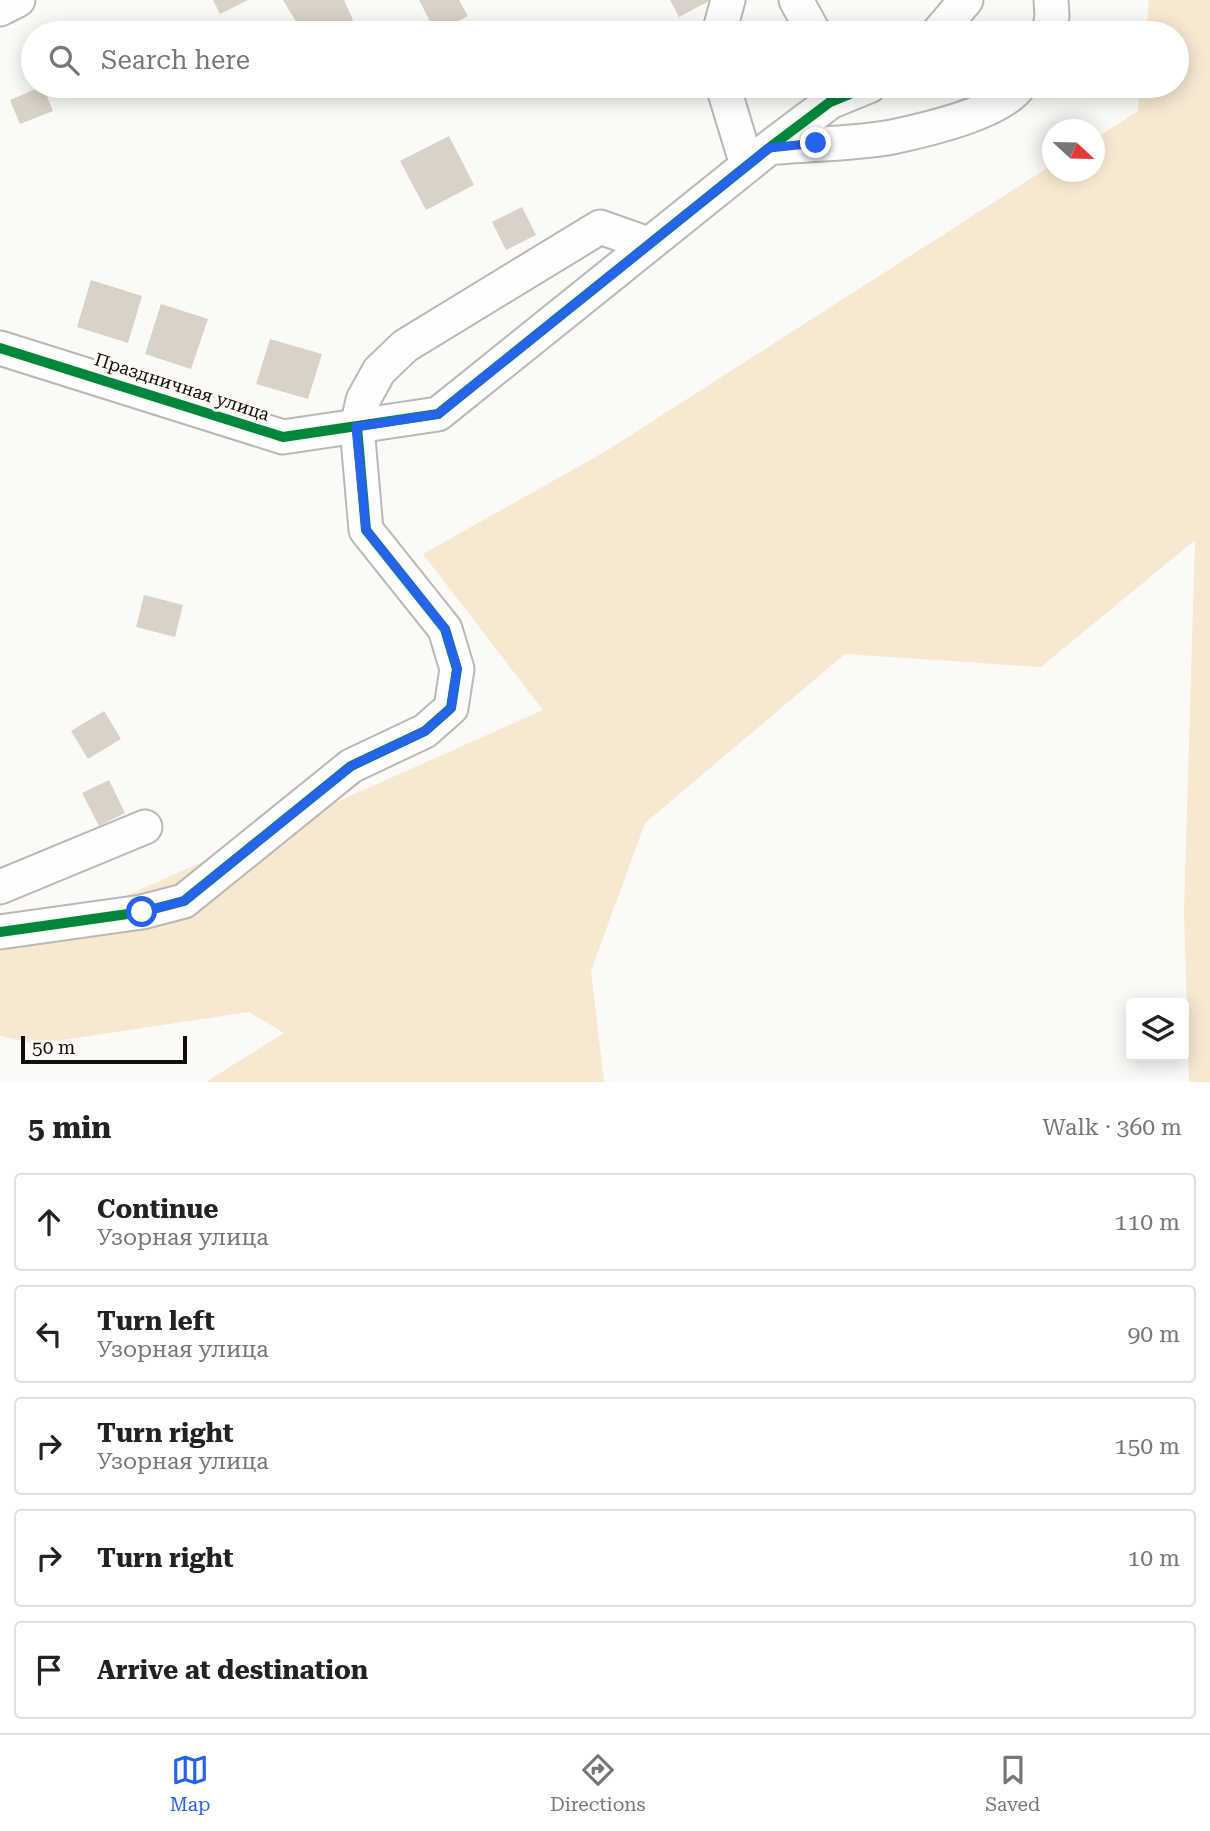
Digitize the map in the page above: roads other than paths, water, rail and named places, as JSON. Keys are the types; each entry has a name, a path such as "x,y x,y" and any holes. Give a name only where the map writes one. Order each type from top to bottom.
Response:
{"street":[{"path":"0,9 18,0"},
{"path":"722,21 728,0"},
{"path":"796,0 807,21"},
{"path":"948,21 966,0"},
{"path":"1051,0 1051,21"},
{"path":"729,98 758,156 891,137 954,121 994,107 1005,98"},
{"name":"Праздничная улица","path":"0,348 283,437 438,414 758,156 825,98"},
{"path":"0,932 142,912 184,901 351,766 425,731 451,708 457,668 445,629 366,530 356,427 363,400 379,371 405,346 600,227 648,244"},
{"path":"0,887 145,827"}]}
